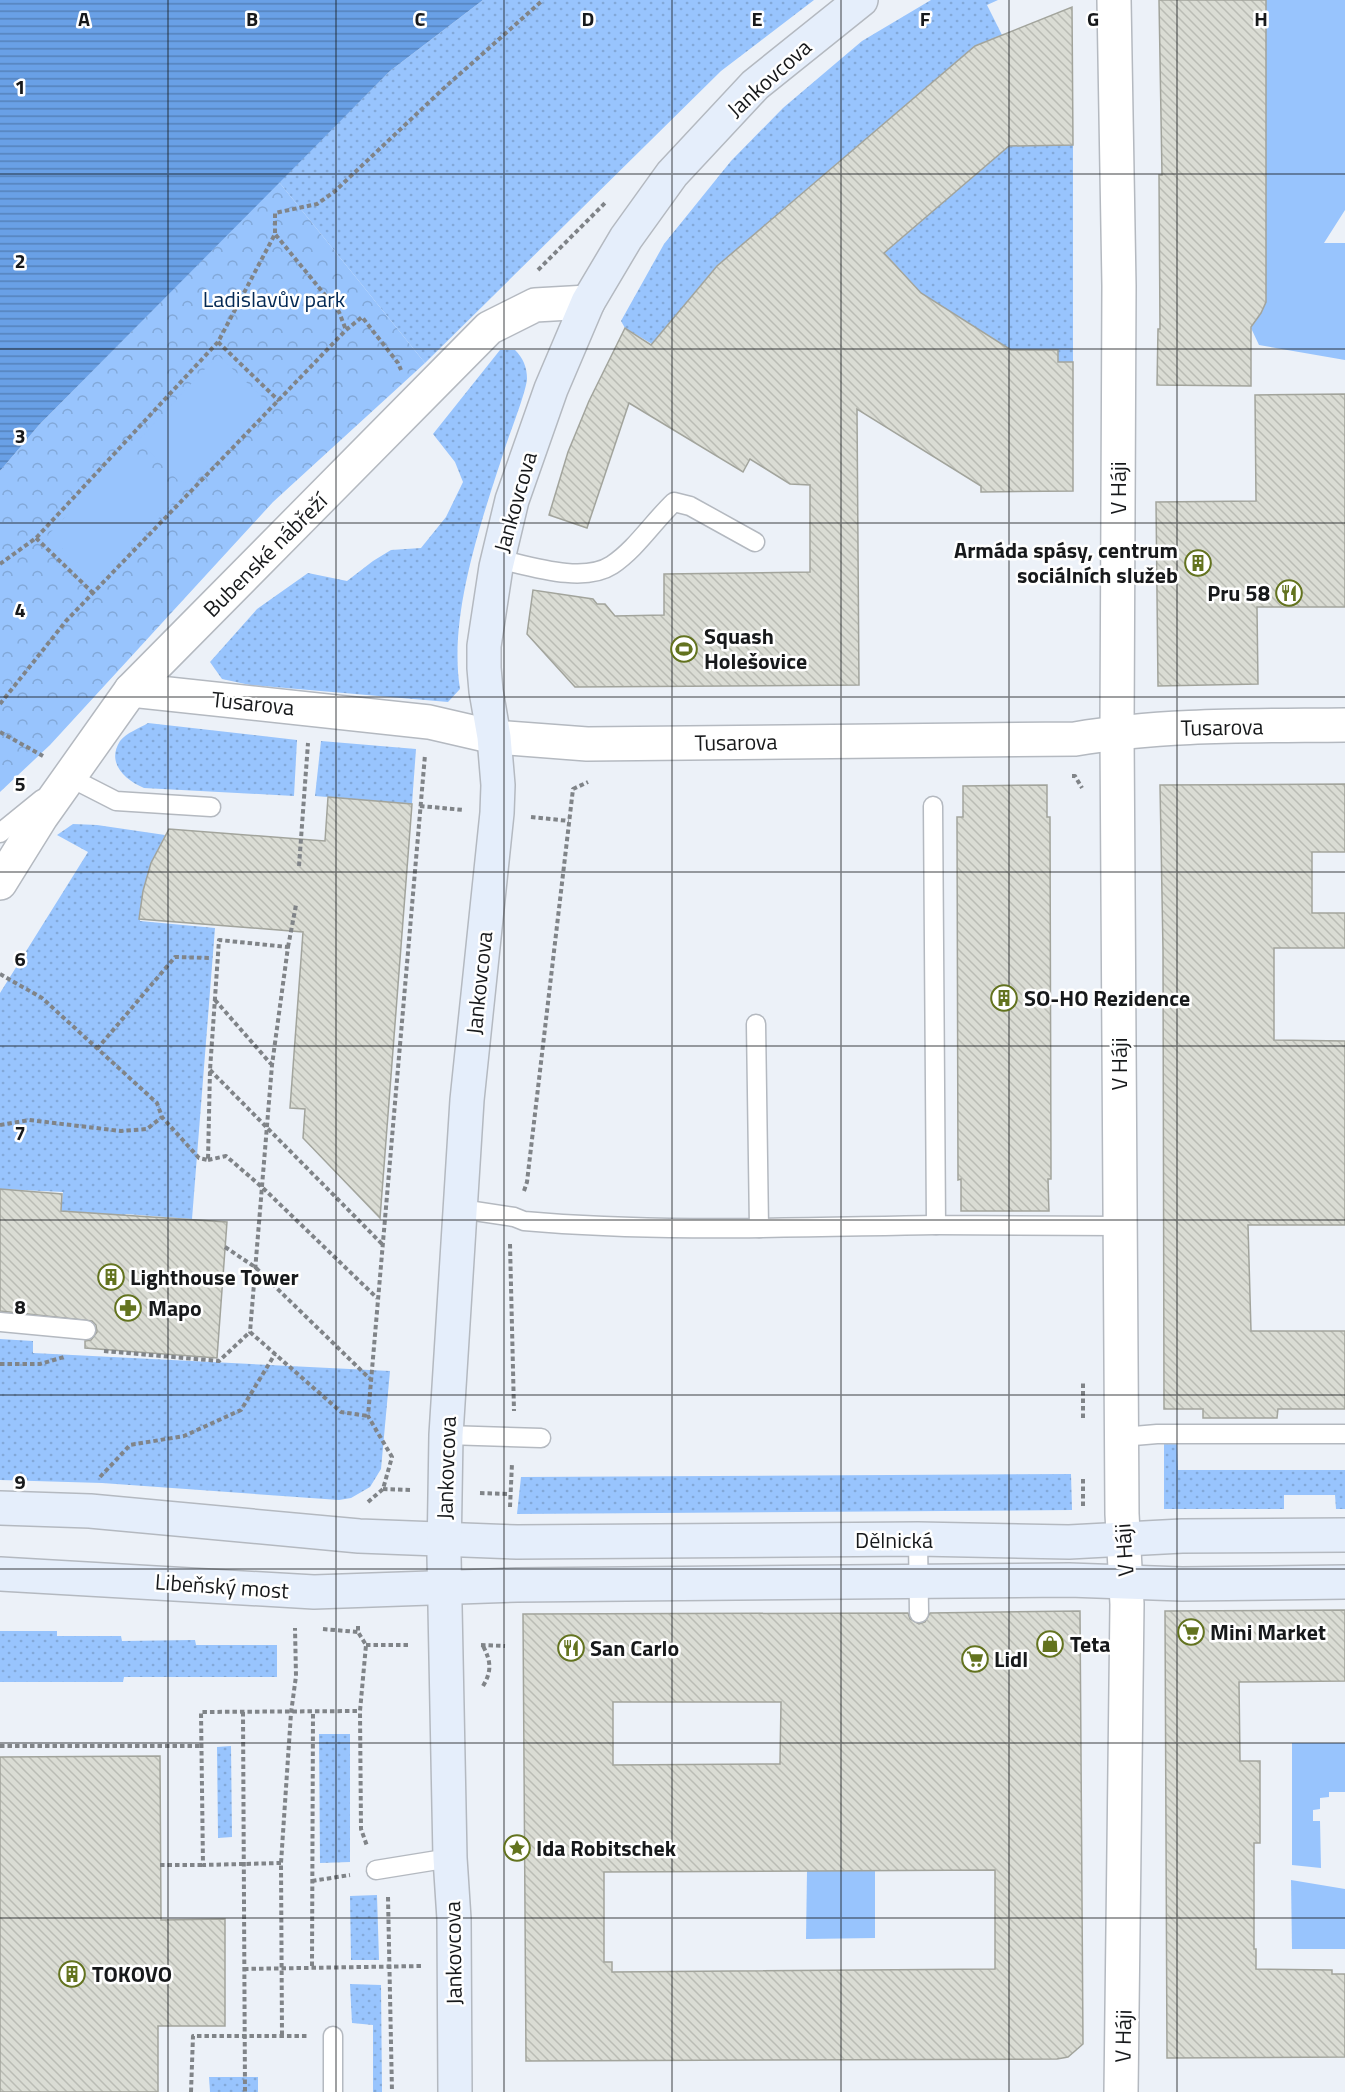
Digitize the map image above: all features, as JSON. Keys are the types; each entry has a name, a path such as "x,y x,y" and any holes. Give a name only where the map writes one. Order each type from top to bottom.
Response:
{"street":[{"name":"Jankovcova","path":"455,2092 455,1967 450,1858 444,1588 446,1436 467,1100 497,813 498,785 494,737 486,691 484,646 498,559 512,500 551,389 588,302 626,238 672,174 755,85 861,0"},
{"name":"V Háji","path":"1114,0 1119,286 1117,732 1122,1514 1126,1582 1121,2092"},
{"name":"Bubenské nábřeží","path":"0,883 41,817 60,769 131,690 489,328 535,305 588,302"},
{"name":"Tusarova","path":"131,690 429,722 494,737 587,744 1075,739 1167,727 1345,725"},
{"path":"0,1508 90,1511 359,1536 444,1538"},
{"name":"Dělnická","path":"444,1538 567,1543 918,1539 1069,1542 1182,1536 1345,1535"},
{"name":"Libeňský most","path":"0,1574 314,1592 444,1588"},
{"name":"Dělnická","path":"444,1588 529,1585 919,1598 1069,1580 1345,1582"}],"lane":[{"path":"498,559 543,569 572,573 598,573 613,565 631,549 674,502 690,507 755,542"},
{"path":"0,833 60,769 116,801 211,807"},
{"path":"933,806 936,1225"},
{"path":"756,1024 759,1228"},
{"path":"461,1209 514,1217 524,1221 589,1227 683,1229 936,1225 1120,1226"},
{"path":"0,1322 86,1330"},
{"path":"1122,1437 1157,1434 1345,1434"},
{"path":"446,1436 541,1438"},
{"path":"918,1539 919,1598"},
{"path":"375,1870 450,1858"},
{"path":"333,2036 333,2092"}],"path":[{"path":"0,564 36,538 218,342 275,234 275,213 317,204 334,192 443,89 543,0"},
{"path":"275,234 339,312 346,330"},
{"path":"0,704 66,621 346,330 362,317 398,363 401,372"},
{"path":"218,342 279,401"},
{"path":"36,538 93,593"},
{"path":"407,1490 383,1489 392,1456 368,1416 429,722"},
{"path":"0,732 60,769"},
{"path":"299,866 307,759"},
{"path":"1063,776 1075,776 1084,792"},
{"path":"475,1492 510,1494 514,1438 510,1245 514,1217 527,1182 573,789 586,782 598,782"},
{"path":"102,1350 219,1361 250,1332 272,1065 296,905"},
{"path":"208,1160 210,1070 219,940 288,947"},
{"path":"97,1049 175,957 210,958"},
{"path":"0,974 42,998 157,1103 162,1117 200,1158 208,1160 226,1156 378,1299"},
{"path":"214,1000 272,1065"},
{"path":"210,1070 383,1244"},
{"path":"0,1125 28,1120 121,1131 147,1130 162,1117"},
{"path":"225,1247 255,1267 371,1380"},
{"path":"250,1332 341,1412 368,1416"},
{"path":"93,1485 130,1445 183,1436 241,1410 275,1354"},
{"path":"0,1364 40,1364 70,1355"},
{"path":"1083,1376 1083,1418"},
{"path":"1083,1479 1083,1514"},
{"path":"282,2035 281,1863 291,1713 296,1676 295,1628"},
{"path":"358,1632 366,1645 360,1712 361,1829 375,1870 387,1892 392,2092"},
{"path":"366,1645 409,1645"},
{"path":"483,1645 506,1646"},
{"path":"203,1865 201,1712 360,1712"},
{"path":"243,1712 245,2092"},
{"path":"312,1966 313,1712"},
{"path":"0,1746 202,1746"},
{"path":"160,1865 281,1863"},
{"path":"312,1881 375,1870"},
{"path":"244,1969 312,1966 455,1967"},
{"path":"191,2092 193,2036 333,2036"}],"green space":[{"path":"483,0 814,0 721,71 425,363 279,182 390,71"},
{"path":"931,0 998,0 987,5 1002,35 975,46 717,266 652,344 625,328 621,321 664,244 731,161 783,108 862,41"},
{"path":"1266,0 1345,0 1345,210 1324,243 1345,243 1345,360 1259,345 1251,328 1266,301"},
{"path":"1073,145 1073,362 1058,362 1058,350 1011,350 921,293 884,252 1009,146"},
{"name":"Ladislavův park","path":"279,182 425,363 273,502 50,745 0,792 0,471 39,425"},
{"path":"500,350 515,350 524,363 527,379 469,567 459,630 460,689 448,702 250,685 222,679 210,662 257,609 308,573 347,581 391,550 421,548 446,517 463,482 455,462 433,434"},
{"path":"218,355 267,402 196,478 188,482 181,482 138,441"},
{"path":"129,450 172,490 175,499 98,583 48,535"},
{"path":"148,723 297,740 294,796 144,788 137,785 120,770 116,763 116,749 126,736"},
{"path":"321,741 416,749 412,804 315,796"},
{"path":"73,824 97,825 165,835 148,876 140,921 215,928 192,1219 61,1212 63,1192 0,1189 0,993 88,852 57,835"},
{"path":"0,1339 33,1341 33,1353 390,1371 381,1469 370,1487 351,1498 339,1500 102,1483 0,1480"},
{"path":"1164,1443 1177,1443 1178,1470 1345,1470 1345,1509 1336,1509 1335,1495 1284,1495 1284,1509 1164,1509"},
{"path":"1071,1474 1072,1510 517,1514 521,1477"},
{"path":"0,1631 57,1631 57,1636 121,1636 122,1641 195,1640 196,1645 277,1645 277,1677 124,1677 123,1682 0,1682"},
{"path":"319,1734 350,1734 350,1862 320,1863"},
{"path":"1292,1743 1345,1743 1345,1792 1329,1792 1329,1797 1320,1798 1320,1809 1313,1810 1313,1821 1320,1821 1321,1868 1292,1865"},
{"path":"231,1746 232,1837 218,1838 217,1747"},
{"path":"807,1871 875,1871 875,1938 806,1939"},
{"path":"1291,1880 1345,1889 1345,1949 1292,1949"},
{"path":"377,1895 379,1960 351,1960 350,1896"},
{"path":"350,1984 381,1985 382,2092 373,2092 373,2025 352,2023"},
{"path":"209,2077 258,2077 258,2092 210,2092"}],"shaded area":[{"path":"0,0 483,0 390,71 39,425 0,471"}],"building":[{"path":"1159,0 1266,0 1266,302 1251,327 1251,386 1157,385 1158,329 1160,329 1159,175 1162,175"},
{"path":"1072,7 1073,145 1009,146 884,253 921,293 1011,350 1058,350 1058,362 1073,362 1073,491 981,492 981,486 857,409 859,685 575,687 527,634 533,590 593,599 597,604 605,604 615,616 664,615 664,574 810,572 810,485 790,484 750,459 743,472 629,403 587,528 549,515 568,452 589,401 625,328 651,345 717,266 975,46"},
{"path":"1345,394 1345,607 1257,607 1258,684 1158,686 1156,502 1256,501 1255,395"},
{"path":"1345,784 1345,852 1312,852 1312,913 1345,913 1345,948 1274,948 1274,1040 1345,1041 1345,1225 1248,1225 1251,1331 1345,1331 1345,1409 1278,1409 1277,1418 1203,1418 1203,1409 1164,1409 1163,950 1160,785"},
{"name":"SO-HO Rezidence","path":"1047,785 1047,817 1050,817 1051,1179 1048,1179 1049,1211 961,1211 961,1179 958,1180 957,817 963,817 963,786"},
{"path":"328,797 412,804 380,1218 303,1138 305,1109 290,1108 303,932 139,919 143,891 151,863 169,829 325,841"},
{"name":"Lighthouse Tower","path":"0,1189 62,1194 61,1211 227,1222 217,1358 85,1348 85,1341 91,1340 97,1332 96,1325 92,1321 0,1311"},
{"path":"1345,1610 1345,1681 1239,1682 1240,1761 1260,1761 1260,1843 1254,1843 1256,1969 1332,1970 1332,1974 1345,1974 1345,2057 1167,2058 1165,1611"},
{"path":"1080,1611 1083,2044 1068,2057 1057,2059 526,2061 523,1614 908,1613 910,1619 919,1624 925,1622 930,1613","holes":["613,1702 781,1702 780,1764 613,1765","995,1870 995,1969 612,1972 612,1962 604,1962 604,1872"]},
{"path":"160,1756 161,1920 225,1919 225,2026 158,2026 158,2092 0,2092 0,1757"}],"place":[{"name":"Armáda spásy, centrum sociálních služeb","path":"1198,563"},
{"name":"Pru 58","path":"1289,593"},
{"name":"Squash Holešovice","path":"684,649"},
{"name":"SO-HO Rezidence","path":"1004,998"},
{"name":"Lighthouse Tower","path":"111,1277"},
{"name":"Mapo","path":"128,1308"},
{"name":"Mini Market","path":"1191,1632"},
{"name":"Teta","path":"1050,1644"},
{"name":"San Carlo","path":"571,1648"},
{"name":"Lidl","path":"975,1659"},
{"name":"Ida Robitschek","path":"517,1848"},
{"name":"TOKOVO","path":"72,1974"}]}
